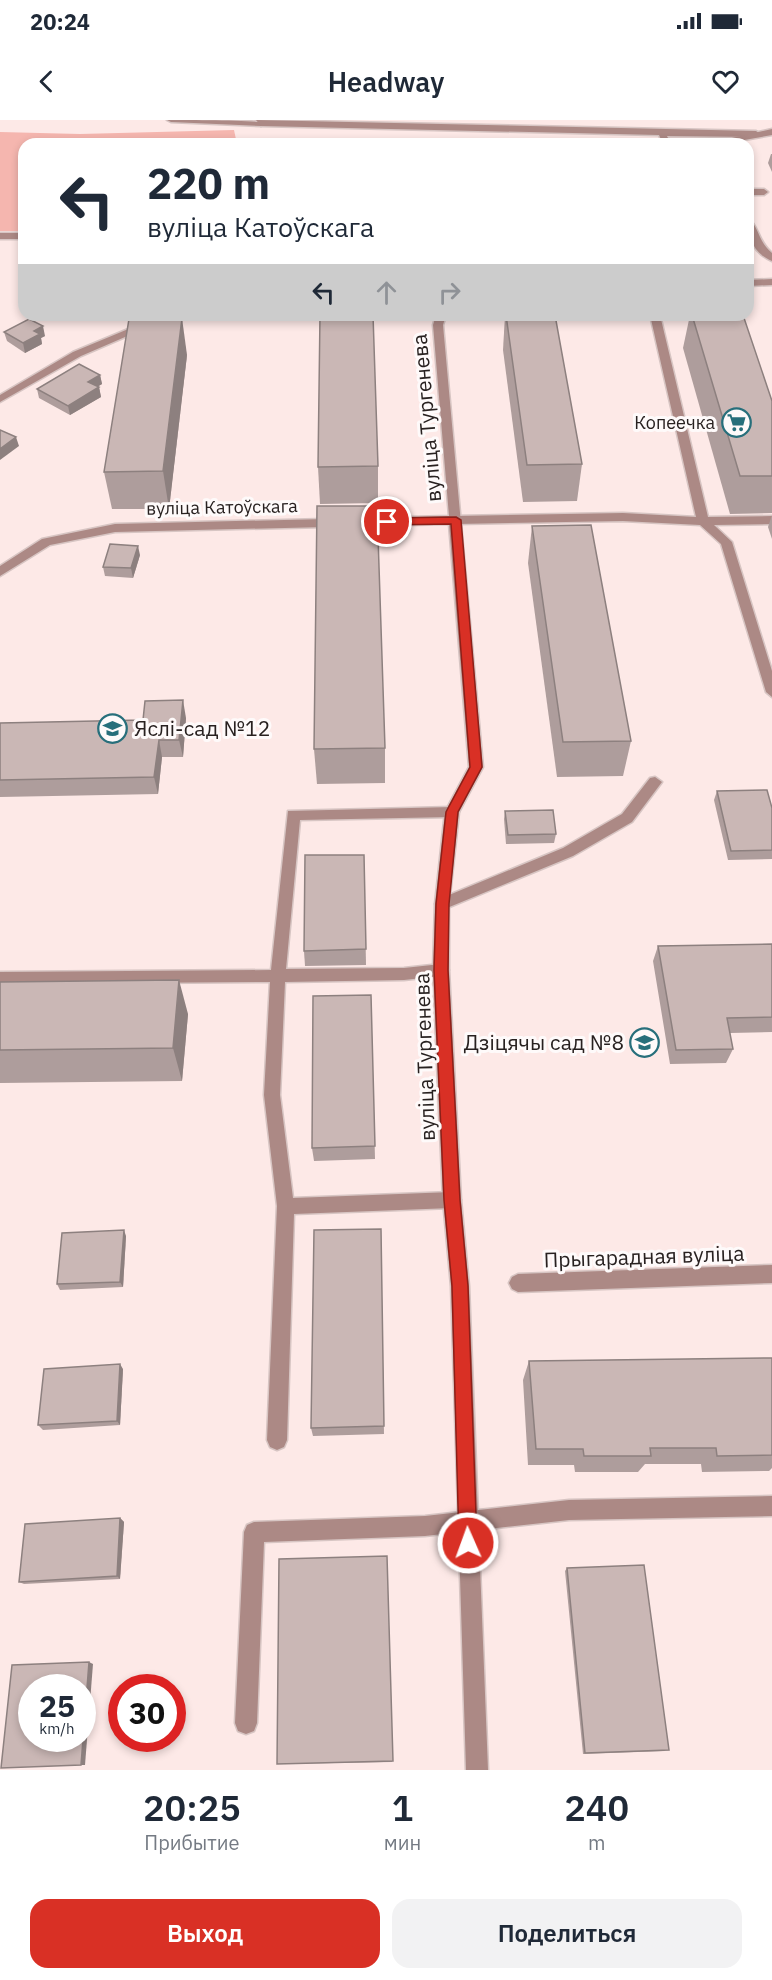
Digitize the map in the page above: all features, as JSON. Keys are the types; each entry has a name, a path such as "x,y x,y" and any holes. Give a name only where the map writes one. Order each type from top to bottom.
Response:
{"street":[{"path":"171,120 756,134"},
{"path":"737,138 772,132"},
{"path":"662,133 664,138"},
{"path":"754,192 765,192"},
{"path":"0,236 18,236"},
{"path":"754,237 758,247 772,258"},
{"path":"754,283 772,282"},
{"path":"0,399 77,354 157,321"},
{"name":"вуліца Тургенева","path":"439,321 476,767 452,812 442,904 441,970 452,1200 460,1286 477,1770"},
{"path":"656,321 703,522 726,542 772,692"},
{"name":"вуліца Катоўскага","path":"0,572 46,543 115,528 623,517 703,522 772,520"},
{"path":"442,904 568,852 627,818 655,782"},
{"path":"277,1440 285,1206 272,1095 278,976 294,815 452,812"},
{"path":"0,978 404,974 441,970"},
{"path":"285,1206 452,1200"},
{"name":"Прыгарадная вуліца","path":"518,1282 772,1274"},
{"path":"246,1724 254,1532 424,1526 568,1510 772,1506"}],"shaded area":[{"path":"234,130 236,138 18,138 18,231 0,231 0,132 80,134"}],"building":[{"path":"25,321 33,321 43,326 34,331 40,334 23,343 4,332"},
{"path":"129,321 182,321 163,471 104,472"},
{"path":"320,321 373,321 378,466 318,467"},
{"path":"507,321 556,321 582,464 527,465"},
{"path":"694,321 745,321 772,401 772,476 740,476"},
{"path":"79,364 100,375 88,382 99,387 68,406 37,389"},
{"path":"0,430 16,437 0,449"},
{"path":"317,506 377,506 385,748 314,749"},
{"path":"591,525 631,741 563,742 532,526"},
{"path":"110,544 138,546 131,568 103,567"},
{"path":"183,700 179,740 159,740 154,777 0,780 0,723 143,720 145,701"},
{"path":"767,790 772,808 772,850 731,851 717,791"},
{"path":"553,810 556,834 508,835 505,811"},
{"path":"305,855 364,855 366,949 304,951"},
{"path":"772,944 772,1017 727,1018 733,1049 676,1050 658,946"},
{"path":"179,980 173,1048 0,1050 0,982"},
{"path":"371,995 375,1146 312,1148 313,996"},
{"path":"381,1229 384,1426 311,1428 314,1230"},
{"path":"124,1230 120,1282 57,1284 62,1233"},
{"path":"772,1358 772,1455 717,1456 716,1448 650,1448 651,1456 584,1456 583,1449 536,1449 529,1361"},
{"path":"120,1364 117,1421 38,1425 44,1369"},
{"path":"120,1518 117,1576 19,1582 25,1524"},
{"path":"387,1556 393,1761 277,1764 279,1559"},
{"path":"644,1565 669,1750 585,1753 567,1568"},
{"path":"89,1662 88,1674 18,1674 18,1752 82,1752 81,1765 1,1768 12,1665"}],"place":[{"name":"Копеечка","path":"736,422"},
{"name":"Яслі-сад №12","path":"113,728"},
{"name":"Дзіцячы сад №8","path":"645,1042"}],"route":[{"path":"387,522 456,520 476,767 452,812 442,904 441,970 452,1200 460,1286 468,1543"}]}
